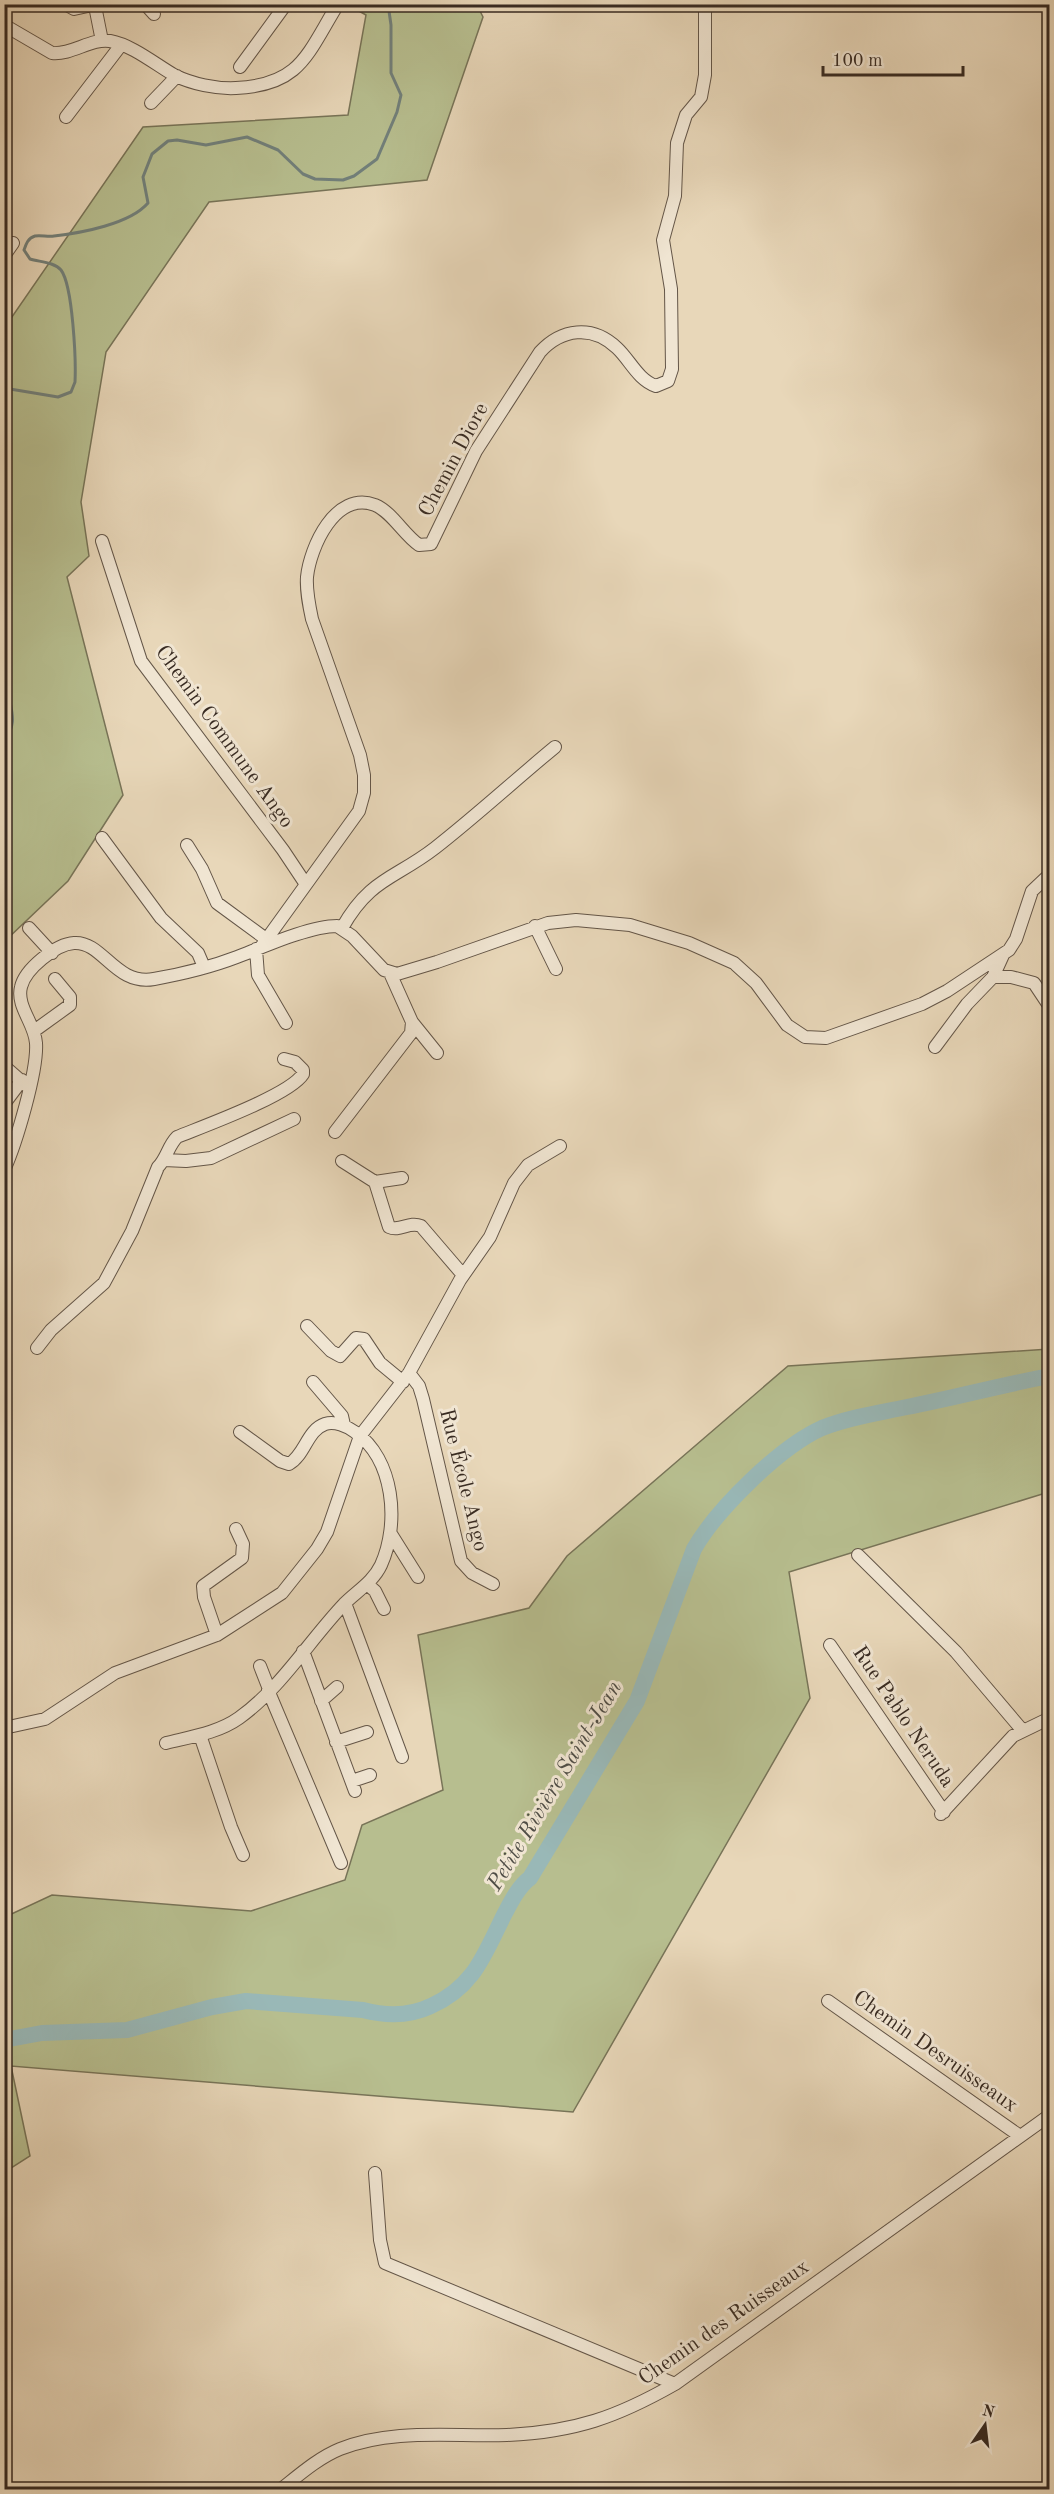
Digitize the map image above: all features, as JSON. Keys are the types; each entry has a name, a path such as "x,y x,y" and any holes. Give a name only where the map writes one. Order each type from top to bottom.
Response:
{"street":[{"path":"145,4 154,14"},
{"path":"4,25 52,53 102,41 121,45 177,76 225,88 260,87 287,76 304,58 338,4"},
{"name":"Chemin Diore","path":"261,945 349,827 364,793 364,775 360,755 312,619 307,596 307,578 316,543 325,527 339,512 367,503 381,508 414,542 420,545 431,544 476,451 540,352 550,342 564,334 582,332 601,337 618,348 647,383 656,386 668,381 672,369 671,289 663,240 675,196 677,143 686,115 701,97 705,75 705,4"},
{"path":"64,8 96,5 102,41"},
{"path":"240,67 281,6"},
{"path":"66,117 121,45"},
{"path":"152,103 177,76"},
{"path":"4,256 13,243"},
{"name":"Chemin Commune Ango","path":"102,541 141,661 283,850 305,883"},
{"path":"342,928 356,905 374,886 435,848 555,747"},
{"path":"102,838 161,918 198,953 204,967"},
{"path":"187,845 202,869 217,903 261,945"},
{"path":"935,1047 967,1004 993,977 1004,954 1016,939 1032,891 1050,874"},
{"path":"390,973 409,971 437,962 535,926 576,920 630,925 717,953 747,973 787,1025 798,1034 811,1038 832,1036 922,1004 947,991 1004,954"},
{"path":"4,1170 16,1137 25,1084 36,1060 34,1031 21,1000 20,991 29,974 62,946 80,943 125,975 143,980 204,967 261,945 331,926 342,928 390,973 412,1022 437,1053"},
{"path":"535,926 556,969"},
{"path":"29,928 52,953"},
{"path":"261,945 258,975 286,1023"},
{"path":"993,977 1011,976 1034,983 1050,1007"},
{"path":"34,1031 70,1005 70,997 55,979"},
{"path":"335,1132 408,1041 413,1028 412,1022"},
{"path":"37,1348 51,1330 104,1283 132,1231 158,1167 165,1160 171,1143 177,1137 268,1098 297,1082 303,1070 295,1062 284,1059"},
{"path":"4,1066 25,1084"},
{"path":"4,1104 25,1084"},
{"path":"165,1160 186,1161 211,1158 294,1119"},
{"path":"4,1728 45,1719 125,1668 218,1635 282,1593 317,1549 336,1512 348,1467 360,1436 406,1377 464,1275 490,1237 521,1172 542,1155 560,1146"},
{"path":"342,1161 375,1182 389,1227 396,1229 413,1223 421,1226 464,1275"},
{"path":"375,1182 402,1178"},
{"name":"Rue École Ango","path":"307,1326 331,1351 340,1356 356,1338 364,1339 380,1363 419,1386 461,1560 472,1573 493,1584"},
{"path":"313,1382 342,1416 344,1425"},
{"path":"166,1743 200,1735 234,1722 269,1690 345,1603 367,1584 380,1567 391,1534 392,1518 382,1466 374,1449 344,1425 327,1423 320,1426 289,1464 280,1461 240,1432"},
{"path":"218,1635 203,1591 206,1582 242,1558 243,1544 236,1529"},
{"path":"391,1534 418,1577"},
{"path":"858,1556 956,1652 1023,1731"},
{"path":"367,1584 384,1609"},
{"path":"345,1603 402,1757"},
{"name":"Rue Pablo Neruda","path":"830,1645 943,1813 1013,1736 1050,1718"},
{"path":"303,1651 353,1786 370,1775"},
{"path":"260,1666 341,1863"},
{"path":"321,1701 337,1687"},
{"path":"336,1742 367,1732"},
{"path":"200,1735 231,1827 243,1855"},
{"name":"Chemin Desruisseaux","path":"828,2001 1020,2136"},
{"name":"Chemin des Ruisseaux","path":"280,2490 338,2449 358,2443 423,2435 508,2435 578,2426 608,2419 633,2408 675,2384 1050,2115"},
{"path":"375,2173 381,2248 385,2263 675,2384"}],"green space":[{"path":"348,5 477,5 483,17 427,180 209,202 106,352 81,502 89,556 67,577 123,795 68,881 5,941 5,327 143,127 348,115 366,15"},
{"path":"1049,1349 1049,1492 789,1572 810,1698 573,2112 11,2066 30,2156 5,2172 5,1917 52,1895 251,1911 345,1880 362,1825 443,1790 418,1635 529,1608 567,1556 788,1366"}],"waterway":[{"path":"4,388 58,397 71,392 75,382 73,324 65,279 61,270 55,265 30,259 24,250 28,241 35,236 65,235 91,230 130,217 140,210 148,203 143,177 152,154 168,141 177,140 206,145 247,137 278,150 303,174 315,179 343,180 354,176 377,159 397,112 401,95 391,73 391,25 388,4"},
{"path":"4,530 9,539 4,546"},
{"path":"4,662 10,670 8,691 12,713 12,726 4,739"},
{"name":"Petite Rivière Saint-Jean","path":"4,2040 42,2033 127,2030 212,2007 246,2001 398,2014 415,2012 446,1998 458,1989 476,1968 512,1900 530,1878 637,1701 694,1549 704,1533 734,1498 769,1464 805,1437 822,1428 864,1416 1050,1376"}]}
